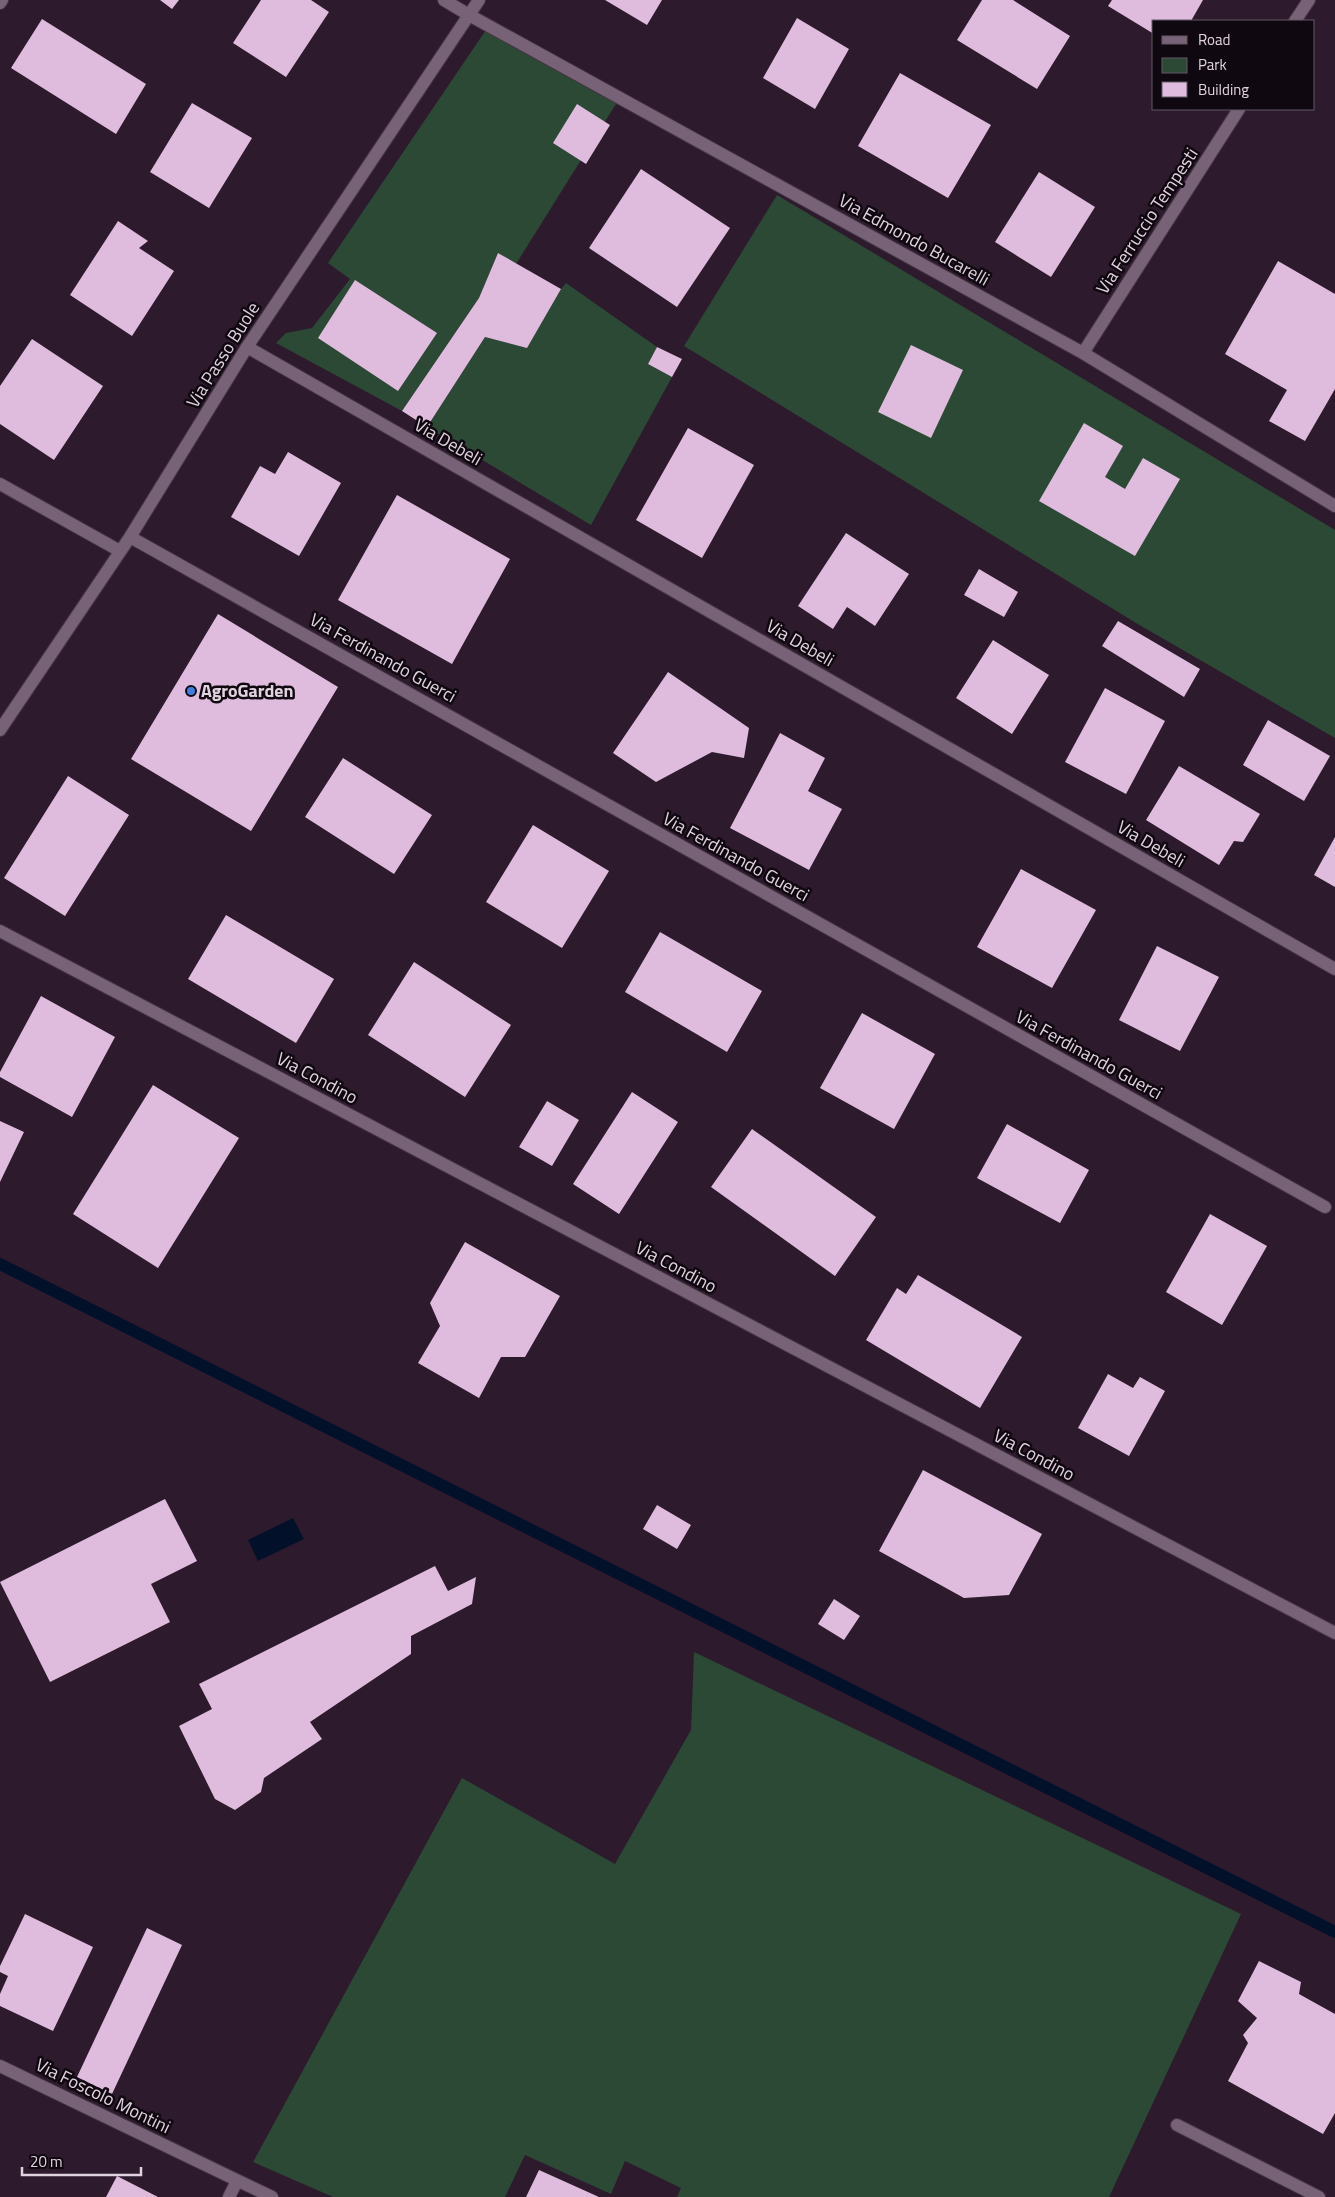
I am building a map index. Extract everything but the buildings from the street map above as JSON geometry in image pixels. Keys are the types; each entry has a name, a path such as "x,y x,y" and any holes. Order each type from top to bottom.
{"street":[{"name":"Via Edmondo Bucarelli","path":"444,0 469,16 1084,353 1335,506"},
{"name":"Via Passo Buole","path":"0,730 130,536 247,347 479,0"},
{"path":"1296,20 1309,0"},
{"name":"Via Ferruccio Tempesti","path":"1084,353 1238,110"},
{"name":"Via Debeli","path":"247,347 1335,969"},
{"path":"0,484 120,551"},
{"name":"Via Ferdinando Guerci","path":"130,536 1325,1207"},
{"name":"Via Condino","path":"0,932 1335,1633"},
{"name":"Via Foscolo Montini","path":"0,2066 272,2197"},
{"path":"1177,2125 1319,2197"},
{"path":"230,2197 238,2181"}],"green space":[{"path":"492,21 621,96 516,264 498,253 479,298 402,411 276,343 286,333 312,328 350,279 328,263"},
{"path":"777,195 1335,530 1335,738 1136,623 684,346"},
{"path":"566,283 657,347 648,364 672,377 591,525 427,427 485,337 527,347"},
{"path":"694,1652 1241,1914 1109,2197 677,2197 681,2188 625,2161 611,2194 525,2155 505,2197 333,2197 253,2162 462,1778 615,1864 691,1730"}],"water":[{"path":"293,1518 304,1539 258,1561 248,1540"}],"waterway":[{"path":"0,1264 1335,1932"}],"place":[{"name":"AgroGarden","path":"191,691"}]}
